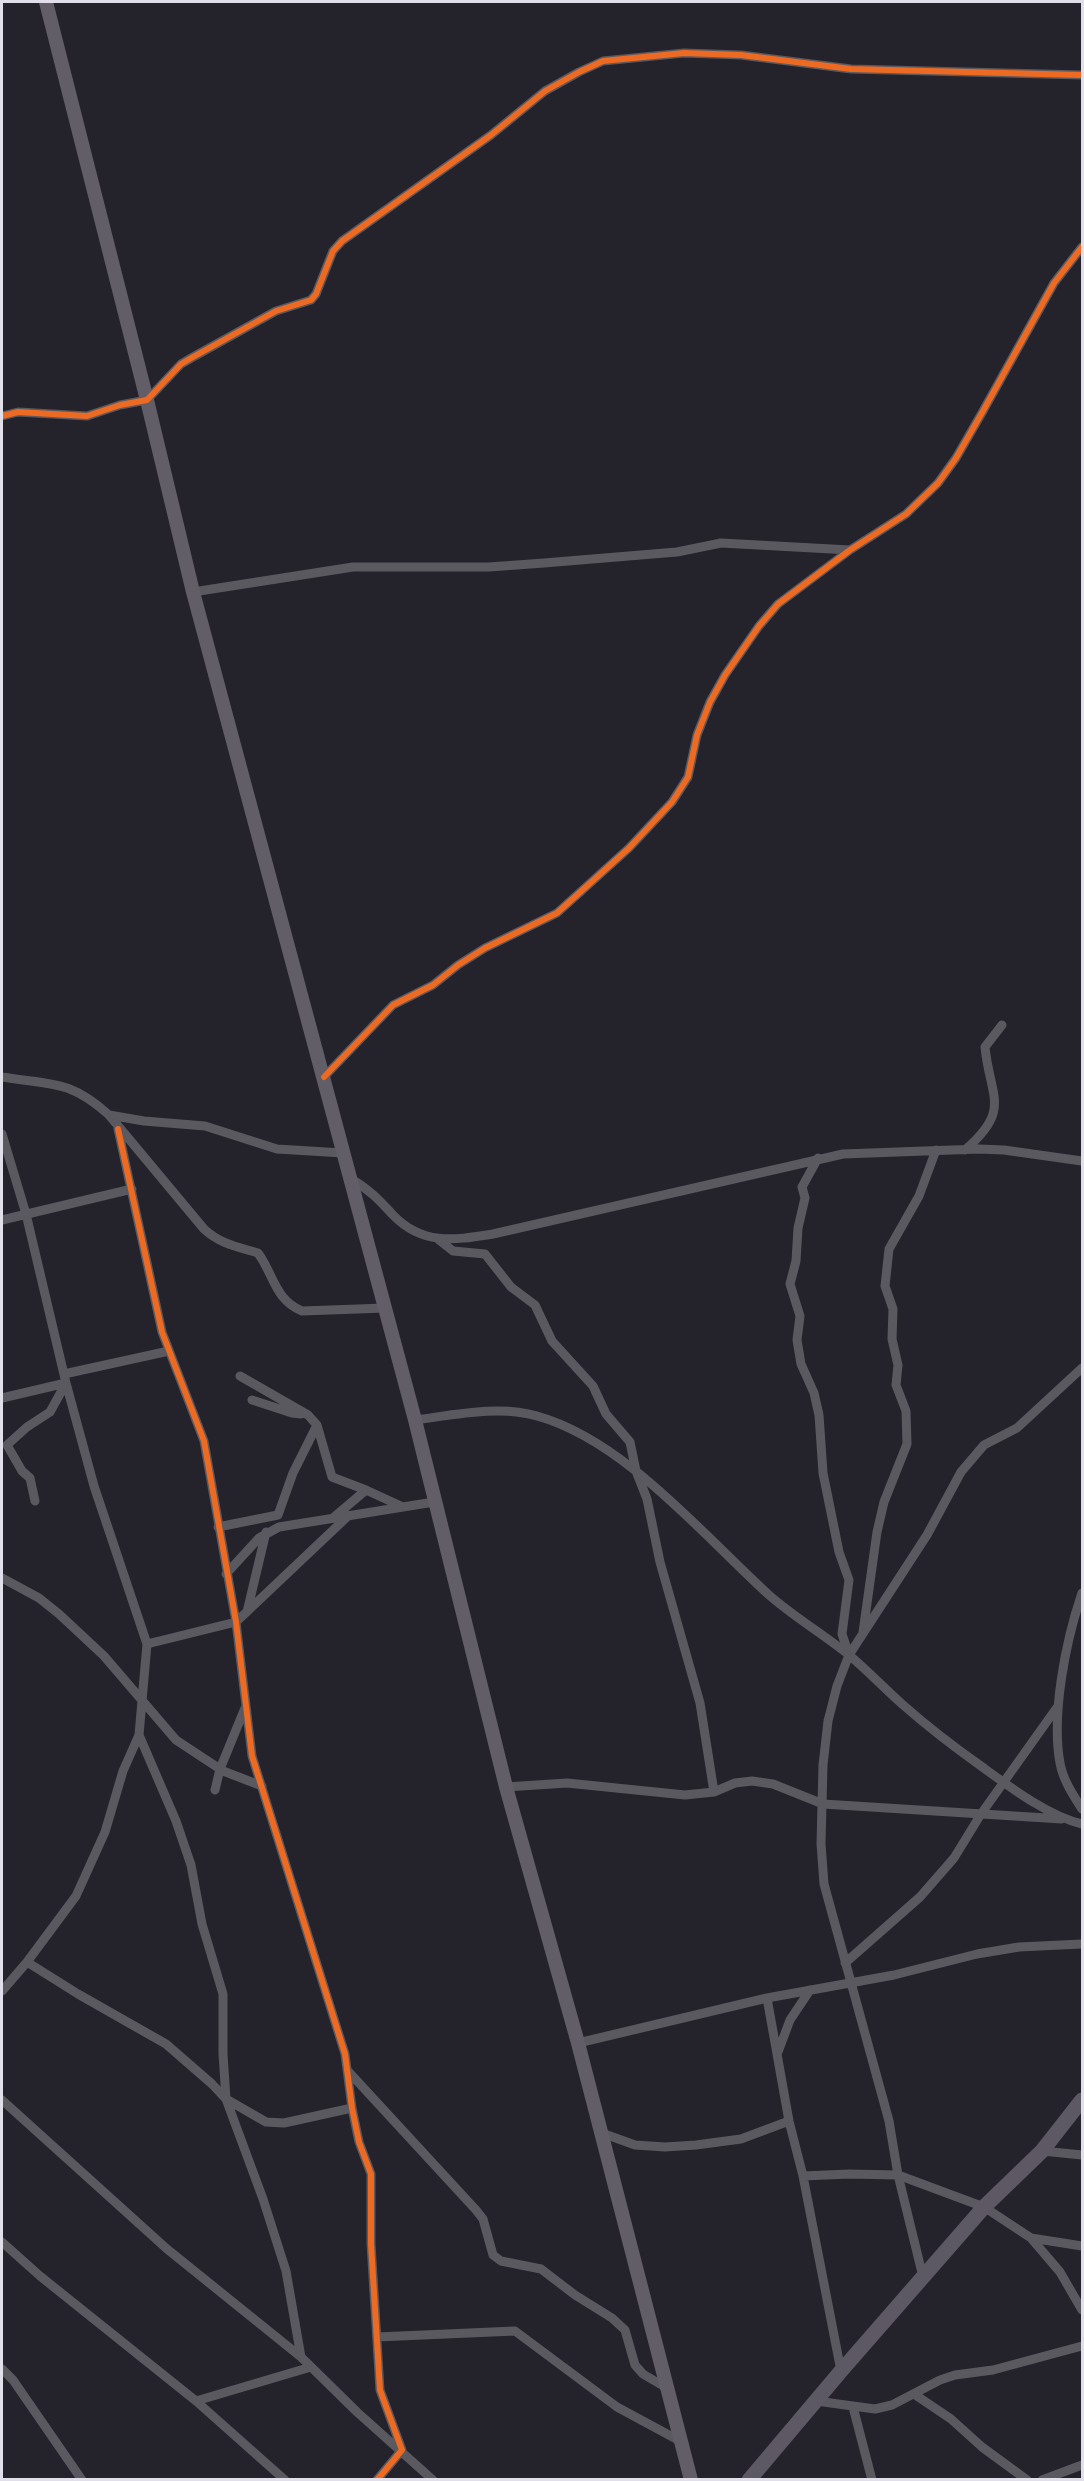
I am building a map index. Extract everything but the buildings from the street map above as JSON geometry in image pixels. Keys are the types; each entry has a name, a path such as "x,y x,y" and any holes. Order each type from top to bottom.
{"highway":[{"path":"749,2480 984,2207 1042,2151 1083,2100"}],"main road":[{"path":"46,2 193,592 415,1420 506,1787 578,2043 599,2132 691,2480"}],"street":[{"path":"2,416 18,412 87,416 120,405 147,400 181,364 276,311 311,300 316,294 326,263 333,250 342,241 490,135 545,91 603,61 651,55 695,53 741,55 846,69 1083,75"},
{"path":"324,1077 393,1005 433,985 458,965 485,948 554,915 629,848 684,784 697,735 710,702 725,675 759,626 778,604 850,550 906,514 938,483 984,411 1054,283 1083,247"},
{"path":"193,592 353,567 489,567 677,552 722,543 850,550"},
{"path":"965,1150 982,1134 997,1107 985,1047 1002,1024"},
{"path":"2,1077 54,1083 73,1088 93,1100 109,1115 118,1129 213,1237 229,1246 258,1253 279,1296 291,1306 302,1311 385,1308"},
{"path":"109,1115 144,1121 205,1126 278,1149 343,1153"},
{"path":"118,1129 154,1299 169,1351 201,1430 236,1622 252,1756 345,2054 359,2142 371,2174 371,2244 381,2395 402,2450"},
{"path":"2,1134 26,1214 65,1378 94,1486 147,1644 139,1735 123,1771 105,1832 83,1883 27,1962 2,1991"},
{"path":"863,1635 877,1532 884,1503 907,1444 906,1411 896,1385 898,1365 892,1340 893,1309 885,1286 889,1249 919,1196 936,1150"},
{"path":"351,1179 367,1188 405,1226 439,1239 456,1240 697,1189 818,1158 843,1154 1004,1150 1083,1161"},
{"path":"818,1158 802,1187 805,1198 790,1284 801,1316 797,1340 801,1364 814,1393 819,1415 823,1473 839,1552 849,1580 842,1634 849,1655"},
{"path":"2,1220 132,1189"},
{"path":"439,1239 453,1251 485,1254 511,1287 535,1305 552,1341 593,1386 606,1414 630,1442 636,1471 647,1498 660,1562 700,1703 714,1792"},
{"path":"2,1398 65,1378 169,1351"},
{"path":"923,2277 898,2175 889,2121 824,1884 821,1844 823,1765 828,1721 837,1686 849,1655 927,1535 961,1472 984,1445 1017,1428 1083,1368"},
{"path":"240,1376 305,1414 317,1425 332,1477 403,1507"},
{"path":"35,1501 30,1478 22,1471 7,1445 27,1427 50,1412 65,1378"},
{"path":"252,1400 292,1413 305,1414"},
{"path":"415,1420 482,1412 536,1415 587,1437 636,1471 770,1596 849,1655 945,1740 1004,1782 1064,1819"},
{"path":"218,1527 278,1515 293,1473 317,1425"},
{"path":"333,1518 366,1490"},
{"path":"226,1574 266,1532 279,1527 434,1502"},
{"path":"147,1644 236,1622 348,1516"},
{"path":"247,1612 266,1532"},
{"path":"2,1578 39,1598 59,1614 104,1656 176,1740 220,1769 262,1786"},
{"path":"1083,1593 1069,1644 1058,1706 1060,1763 1066,1781 1083,1809"},
{"path":"215,1790 220,1769 246,1706"},
{"path":"845,1963 920,1897 954,1858 981,1814 1058,1706"},
{"path":"139,1735 176,1821 191,1865 202,1924 223,1994 226,2099 263,2199 286,2271 301,2357"},
{"path":"506,1787 567,1783 685,1795 714,1792 735,1783 752,1782 773,1784 823,1804 1064,1819 1083,1824"},
{"path":"578,2043 767,1998 850,1984 988,1952 1054,1944 1083,1944"},
{"path":"27,1962 166,2044 226,2099 266,2122 284,2123 352,2108"},
{"path":"778,2055 790,2020 810,1990"},
{"path":"767,1998 789,2121 803,2176 841,2371"},
{"path":"347,2070 476,2210 483,2219 493,2255 501,2261 541,2269 575,2295 620,2324 628,2336 636,2365 643,2374 665,2387"},
{"path":"2,2100 167,2249 301,2357 433,2480"},
{"path":"599,2132 635,2145 665,2147 741,2139 789,2121"},
{"path":"1042,2151 1083,2155"},
{"path":"803,2176 898,2175 984,2207 1031,2238 1060,2272 1083,2310"},
{"path":"1031,2238 1083,2246"},
{"path":"2,2242 40,2276 196,2401 285,2480"},
{"path":"377,2337 515,2331 618,2407 680,2441"},
{"path":"816,2401 875,2409 892,2405 955,2375 993,2370 1083,2346"},
{"path":"196,2401 311,2367"},
{"path":"2,2369 13,2380 82,2480"},
{"path":"914,2394 951,2419 982,2447 1027,2480"},
{"path":"853,2407 872,2480"},
{"path":"377,2480 402,2450"},
{"path":"1042,2480 1083,2465"}],"cycle path":[{"path":"2,416 18,412 87,416 120,405 147,400 181,364 276,311 311,300 316,294 333,251 342,241 491,135 545,91 603,61 684,53 741,55 851,69 1082,75"},
{"path":"324,1077 393,1005 433,985 458,965 485,948 557,913 629,848 672,802 688,777 697,735 710,702 725,675 759,626 778,604 850,550 906,514 938,483 956,458 1054,283 1082,247"},
{"path":"118,1129 162,1332 204,1441 236,1622 252,1756 345,2054 359,2142 371,2174 371,2244 380,2390 402,2450 377,2480"}]}
